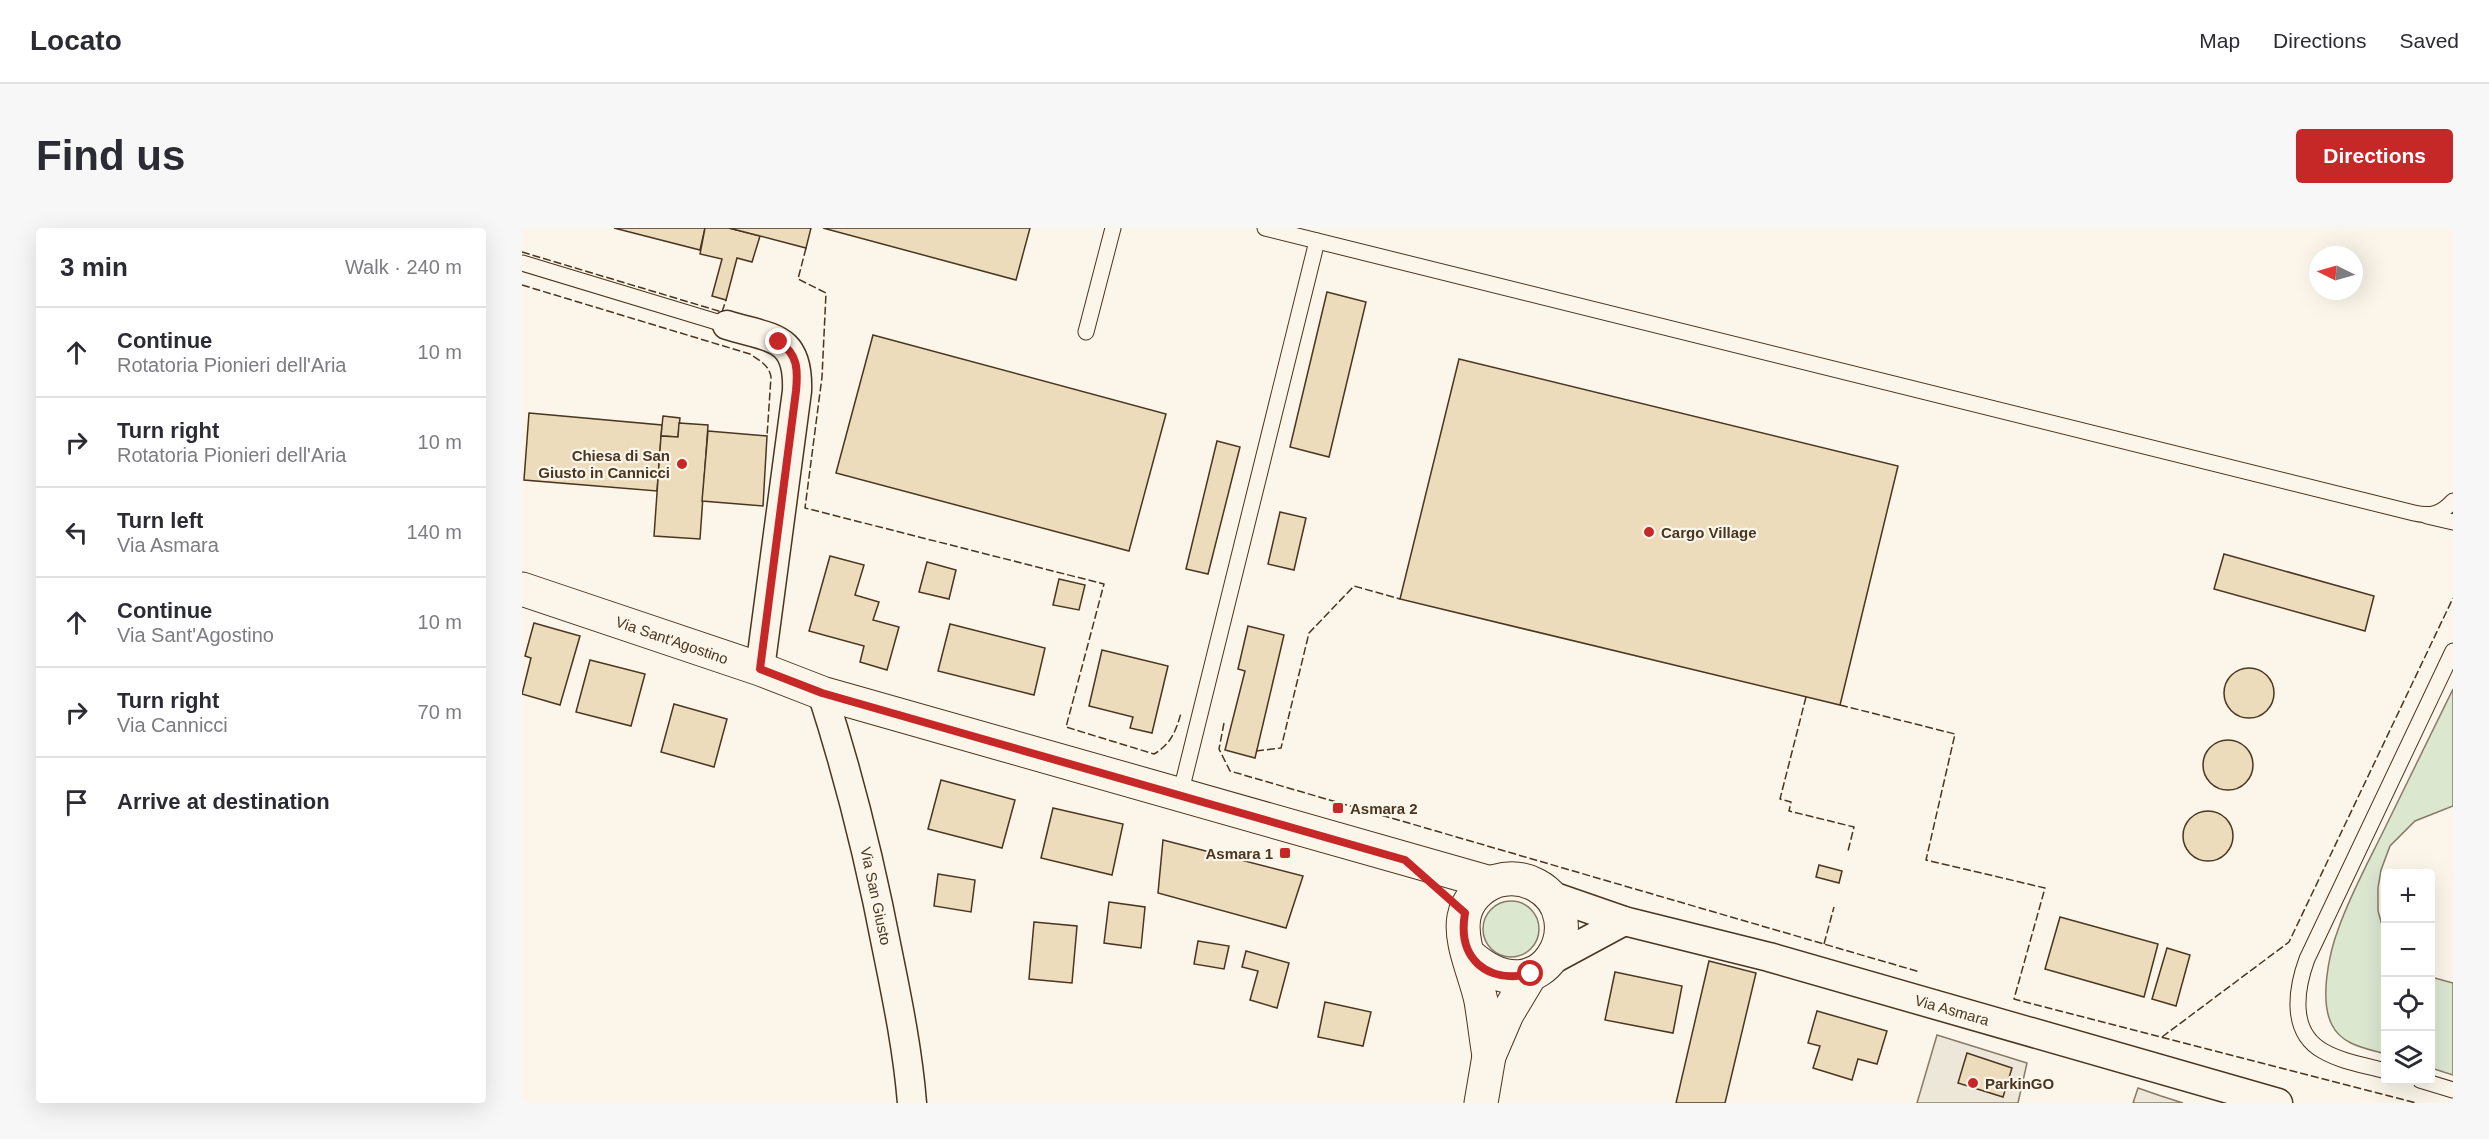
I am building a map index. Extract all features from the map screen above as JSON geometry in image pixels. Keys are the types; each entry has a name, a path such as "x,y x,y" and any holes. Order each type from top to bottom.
{"street":[{"path":"727,325 779,342 793,354 796,364 796,391 760,669"},
{"name":"Via Sant'Agostino","path":"522,589 760,669 822,693"},
{"path":"822,693 1491,883 1516,879 1528,881 1549,895 1557,908 1561,921 1561,936 1556,950 1507,1014 1489,1056 1481,1103"},
{"name":"Via San Giusto","path":"822,693 848,775 876,893 895,989 912,1103"},
{"path":"1405,860 1465,913"},
{"path":"1489,1056 1481,1002 1470,956 1463,938 1465,913 1479,891 1491,883"},
{"name":"Via Asmara","path":"1549,895 1623,921 1769,957 2278,1103"},
{"path":"1470,956 1485,970 1499,976 1514,978 1540,968 1623,921"}],"lane":[{"path":"1086,332 1113,228"},
{"path":"1265,228 2453,522"},
{"path":"1180,795 1317,241"},
{"path":"522,263 727,325"},
{"path":"2427,516 2437,514 2453,501"},
{"path":"2381,1070 2322,1051 2311,1041 2302,1026 2297,1010 2298,992 2307,959 2453,651"},
{"path":"2435,1085 2453,1090"}],"green space":[{"path":"2453,689 2453,806 2415,821 2390,846 2381,869 2378,911 2381,922 2381,1053 2342,1037 2336,1032 2328,1015 2326,990 2329,963 2335,938 2353,892"},
{"path":"1506,901 1516,901 1531,909 1537,918 1539,929 1537,940 1531,949 1516,957 1506,957 1495,952 1488,945 1483,934 1483,924 1488,913 1495,906"},
{"path":"2435,978 2453,983 2453,1075 2435,1069"}],"shaded area":[{"name":"ParkinGO","path":"1937,1035 2027,1063 2018,1103 1917,1103"},
{"path":"2138,1088 2161,1096 2183,1103 2133,1103"}],"building":[{"path":"614,228 705,228 700,250"},
{"path":"705,228 729,228 760,236 752,262 737,258 726,300 712,296 722,259 700,254"},
{"path":"729,228 811,228 806,248"},
{"path":"823,228 1030,228 1016,280"},
{"path":"1327,292 1366,302 1329,457 1290,447"},
{"path":"873,335 1166,414 1129,551 836,473"},
{"name":"Cargo Village","path":"1459,359 1898,466 1840,705 1400,599"},
{"path":"529,413 662,425 657,491 524,480"},
{"path":"663,416 680,418 678,437 661,436"},
{"name":"Chiesa di San Giusto in Cannicci","path":"679,423 708,425 700,539 654,536 661,436 678,437"},
{"path":"708,431 767,436 763,506 702,501"},
{"path":"1217,441 1240,447 1208,574 1186,569"},
{"path":"1280,512 1306,518 1294,570 1268,564"},
{"path":"2224,554 2374,596 2365,631 2214,589"},
{"path":"830,556 864,565 855,595 879,602 873,620 899,627 887,670 860,662 864,646 809,631"},
{"path":"927,562 956,570 949,599 919,592"},
{"path":"1059,579 1085,585 1079,610 1053,605"},
{"path":"534,623 580,636 560,705 522,694 531,658 525,656"},
{"path":"950,624 1045,648 1034,695 938,671"},
{"path":"1248,626 1284,635 1255,758 1225,750 1245,671 1238,669"},
{"path":"1102,650 1168,666 1152,733 1130,728 1133,717 1089,706"},
{"path":"590,660 645,674 631,726 576,712"},
{"path":"2254,668 2267,675 2273,683 2273,703 2267,711 2259,717 2244,718 2231,711 2225,703 2224,688 2231,675 2239,669"},
{"path":"674,704 727,719 714,767 661,752"},
{"path":"2233,740 2246,747 2252,755 2252,775 2246,783 2238,789 2223,790 2210,783 2204,775 2203,760 2210,747 2218,741"},
{"path":"941,780 1015,800 1002,848 928,829"},
{"path":"1053,808 1123,824 1112,875 1041,858"},
{"path":"2213,811 2226,818 2232,826 2232,846 2226,854 2218,860 2203,861 2190,854 2184,846 2183,831 2190,818 2198,812"},
{"path":"1163,840 1303,876 1286,928 1158,893"},
{"path":"1819,865 1842,871 1839,883 1816,877"},
{"path":"938,874 975,880 971,912 934,906"},
{"path":"1109,902 1145,907 1141,948 1104,943"},
{"path":"2060,917 2158,944 2144,997 2045,969"},
{"path":"1034,922 1077,926 1072,983 1029,979"},
{"path":"1198,941 1229,946 1224,969 1194,964"},
{"path":"2167,948 2190,955 2176,1006 2152,999"},
{"path":"1246,951 1289,963 1277,1008 1250,1000 1258,971 1242,967"},
{"path":"1709,961 1756,973 1725,1103 1676,1103"},
{"path":"1615,972 1682,986 1673,1033 1605,1020"},
{"path":"1325,1002 1371,1012 1363,1046 1318,1037"},
{"path":"1817,1011 1887,1031 1877,1064 1858,1059 1852,1080 1813,1068 1820,1046 1808,1043"},
{"path":"1967,1053 2012,1068 2003,1097 1958,1083"}],"fence":[{"path":"806,248 798,279 826,293 822,377 805,508 1104,584 1066,727 1154,754 1172,737 1181,713"},
{"path":"522,252 722,312 726,300"},
{"path":"522,285 750,354 766,366 771,377 767,436"},
{"path":"1256,751 1281,748 1309,633 1354,586 1400,599"},
{"path":"2162,1037 2289,942 2453,598"},
{"path":"1806,697 1780,799 1791,802 1789,811 1854,827 1848,851"},
{"path":"1840,705 1955,734 1926,860 2045,888 2014,999 2416,1103"},
{"path":"1224,723 1219,749 1230,771 1920,972"},
{"path":"1824,944 1834,907"}],"place":[{"name":"Chiesa di San Giusto in Cannicci","path":"682,464"},
{"name":"Cargo Village","path":"1649,532"},
{"name":"Asmara 2","path":"1338,808"},
{"name":"Asmara 1","path":"1285,853"},
{"name":"ParkinGO","path":"1973,1083"}],"route":[{"path":"779,342 793,354 797,377 760,669 822,693 1405,860 1465,913 1463,938 1470,956 1485,970 1499,976 1514,978 1531,974"}]}
